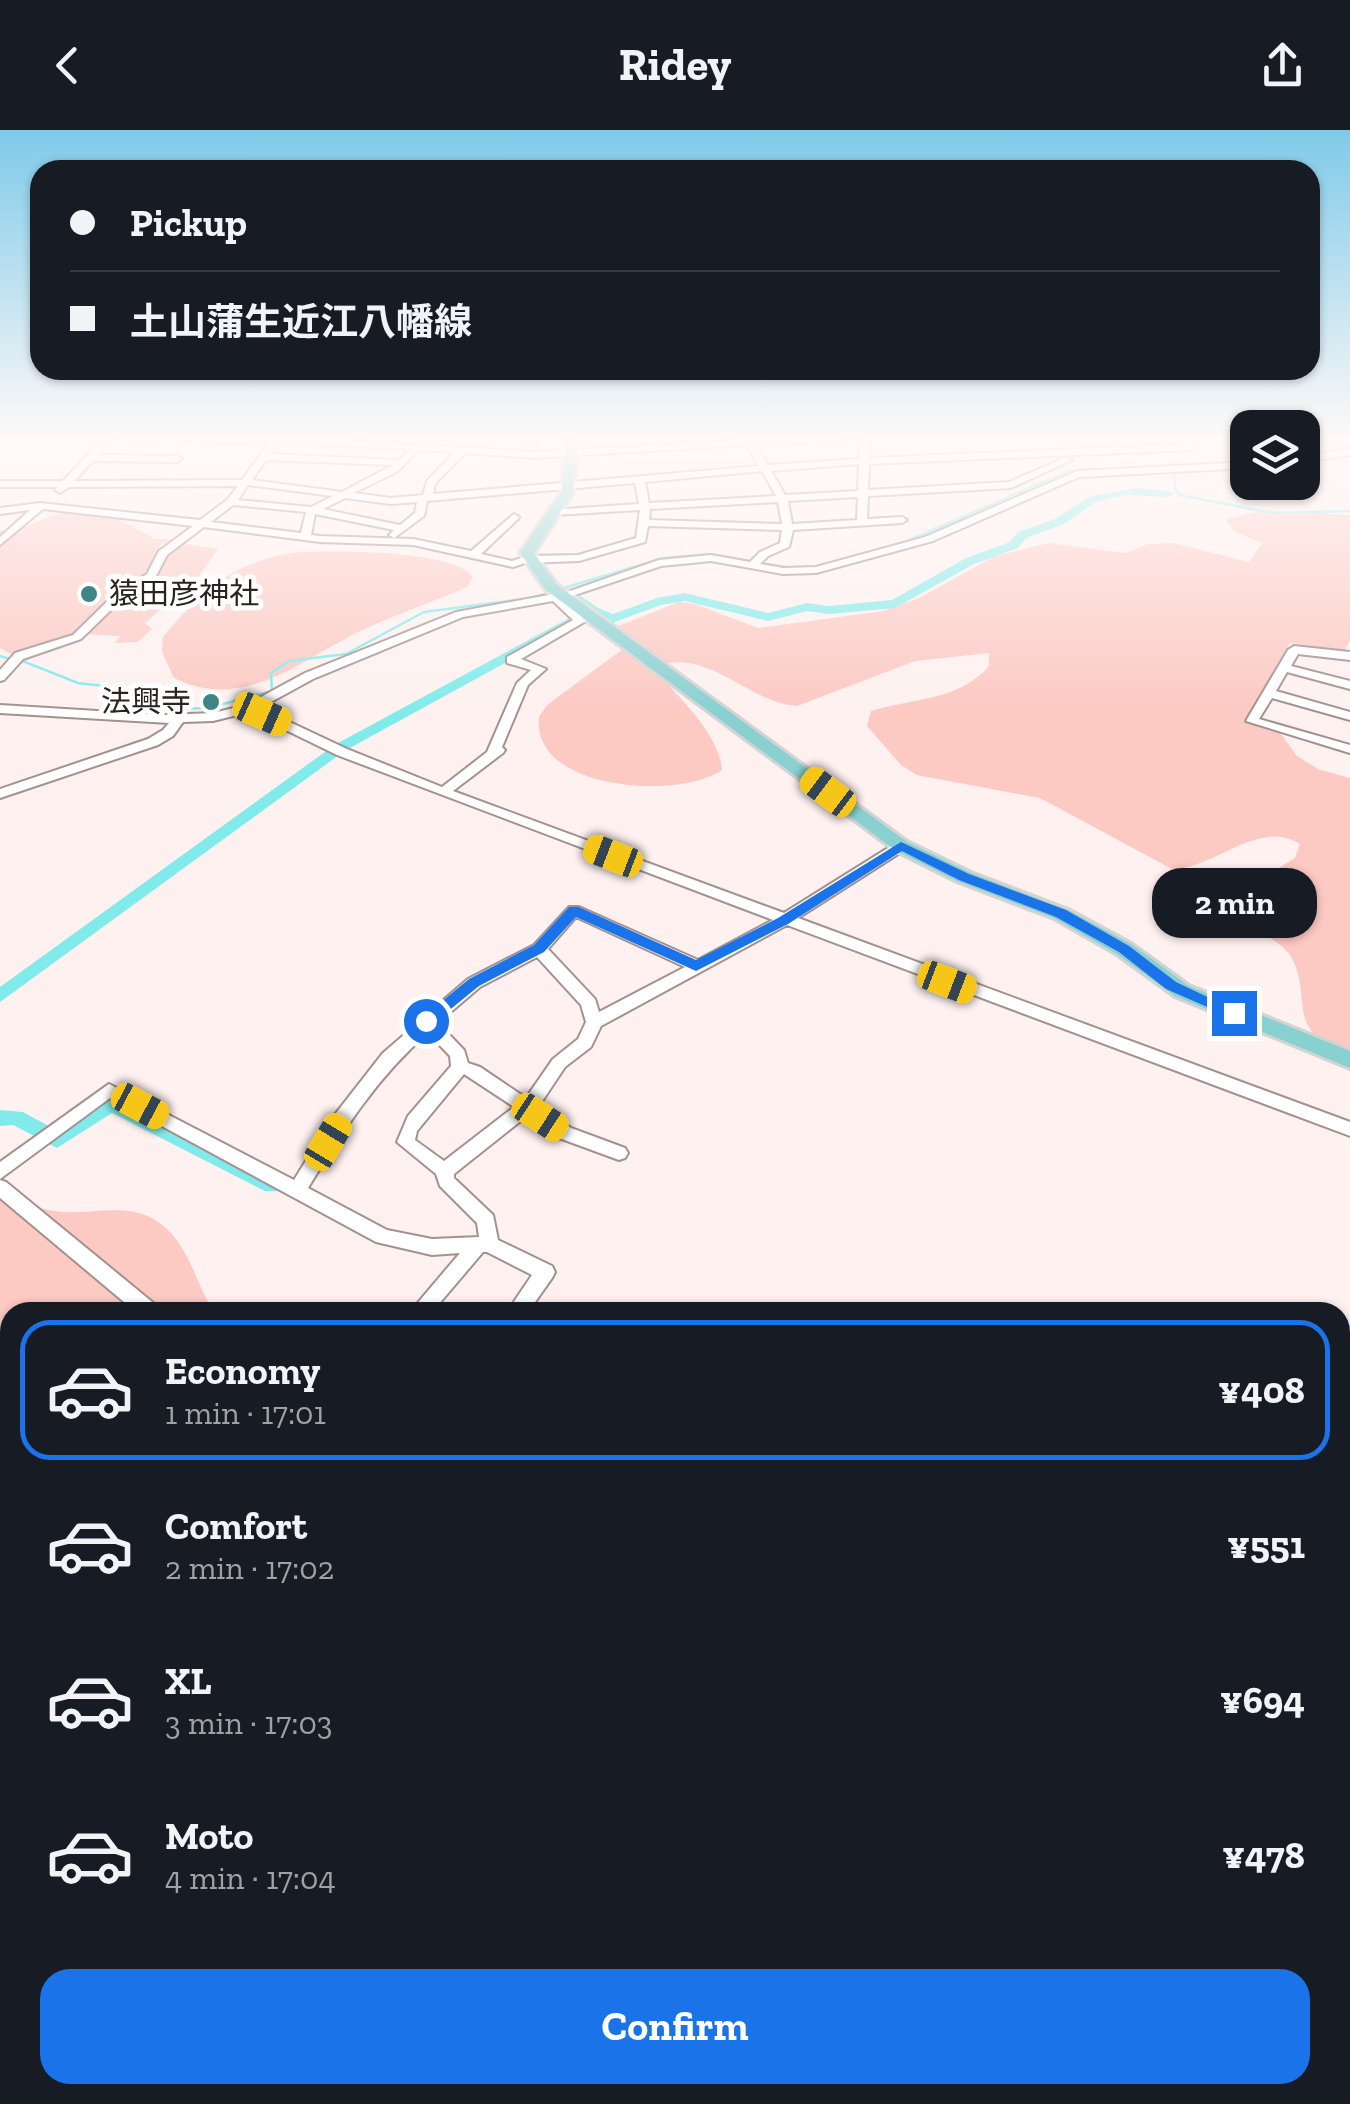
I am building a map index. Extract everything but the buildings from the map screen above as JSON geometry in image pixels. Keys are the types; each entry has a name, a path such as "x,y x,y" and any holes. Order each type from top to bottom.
{"main road":[{"path":"543,528 529,548 528,560 557,593 901,846 964,877 1074,920 1182,991 1350,1060"}],"street":[{"path":"0,677 11,661 77,637 115,599 151,576 163,552 196,528"},
{"path":"246,528 306,537 390,541 513,564 579,558 641,540 642,528"},
{"path":"306,537 308,528"},
{"path":"390,541 399,528"},
{"path":"474,555 502,528"},
{"path":"756,562 785,545 788,528"},
{"path":"0,709 179,718 250,708 309,676 460,614 557,593 676,560 721,558 756,562 782,571 816,570 902,548 950,528"},
{"path":"444,792 495,751 523,683 540,669 510,660 580,621 557,593"},
{"path":"1350,656 1294,650 1252,721 1350,749"},
{"path":"1284,668 1350,685"},
{"path":"1270,693 1350,716"},
{"path":"250,708 342,752 444,792 1350,1129"},
{"path":"0,794 153,742 168,733 179,718"},
{"path":"444,1171 528,1106 559,1063 585,1043 594,1022 783,921 901,846"},
{"path":"298,1189 376,1071 426,1021 474,983 539,949 574,910 696,966"},
{"path":"539,949 588,1003 594,1022"},
{"path":"426,1021 458,1054 460,1066"},
{"path":"460,1066 576,1139 619,1153"},
{"path":"429,1302 482,1246 486,1220 446,1182 444,1171 406,1142 414,1119 460,1066"},
{"path":"0,1172 109,1090 383,1237 420,1246 482,1246 545,1272 523,1302"},
{"path":"0,1187 138,1302"}],"shaded area":[{"path":"135,528 155,539 173,539 159,546 162,552 151,569 97,619 53,644 11,654 0,648 0,531"},
{"path":"1232,528 1350,528 1350,641 1344,651 1290,643 1245,722 1280,733 1297,756 1318,769 1350,778 1350,1051 1315,1035 1307,1024 1297,970 1290,955 1240,918 1226,900 1295,858 1300,844 1284,838 1252,840 1188,867 1172,869 1040,798 917,775 901,765 867,726 871,711 964,686 989,666 989,653 915,661 797,706 779,703 698,665 663,664 659,674 707,731 722,770 675,785 644,786 582,774 558,761 543,742 539,717 547,705 635,640 618,626 679,602 695,604 758,628 883,611 919,598 995,556 1049,543 1125,553 1148,544 1174,543 1249,562 1262,543"},
{"path":"178,543 218,549 198,577 145,623 152,629 138,642 115,643 120,636 85,634 122,599 153,594 137,591"},
{"path":"299,552 418,557 442,561 473,577 467,587 366,628 267,680 222,689 199,687 174,678 162,652 163,637 192,605 239,570"},
{"path":"0,1183 48,1210 125,1211 154,1219 183,1249 208,1302 0,1302"}],"waterway":[{"path":"903,543 937,528"},
{"path":"662,601 685,597 768,617 807,607 829,610 895,604 970,561 1014,545 1022,535 1040,528"},
{"path":"20,660 78,683 120,688 137,705 155,710 208,708 272,691 271,673 289,661 346,654 424,612 531,598 663,558 709,554 792,568"},
{"path":"580,597 600,611"},
{"path":"598,612 612,619 656,603"},
{"path":"343,746 571,621"},
{"path":"0,656 10,659"},
{"path":"0,996 334,752"},
{"path":"57,1140 111,1104 272,1185"},
{"path":"0,1118 16,1117 49,1136"}],"place":[{"name":"猿田彦神社","path":"89,594"},
{"name":"法興寺","path":"211,702"}],"route":[{"path":"426,1021 474,983 539,949 574,910 696,966 783,921 901,846 964,877 1046,906 1124,949 1171,985 1234,1013"}]}
